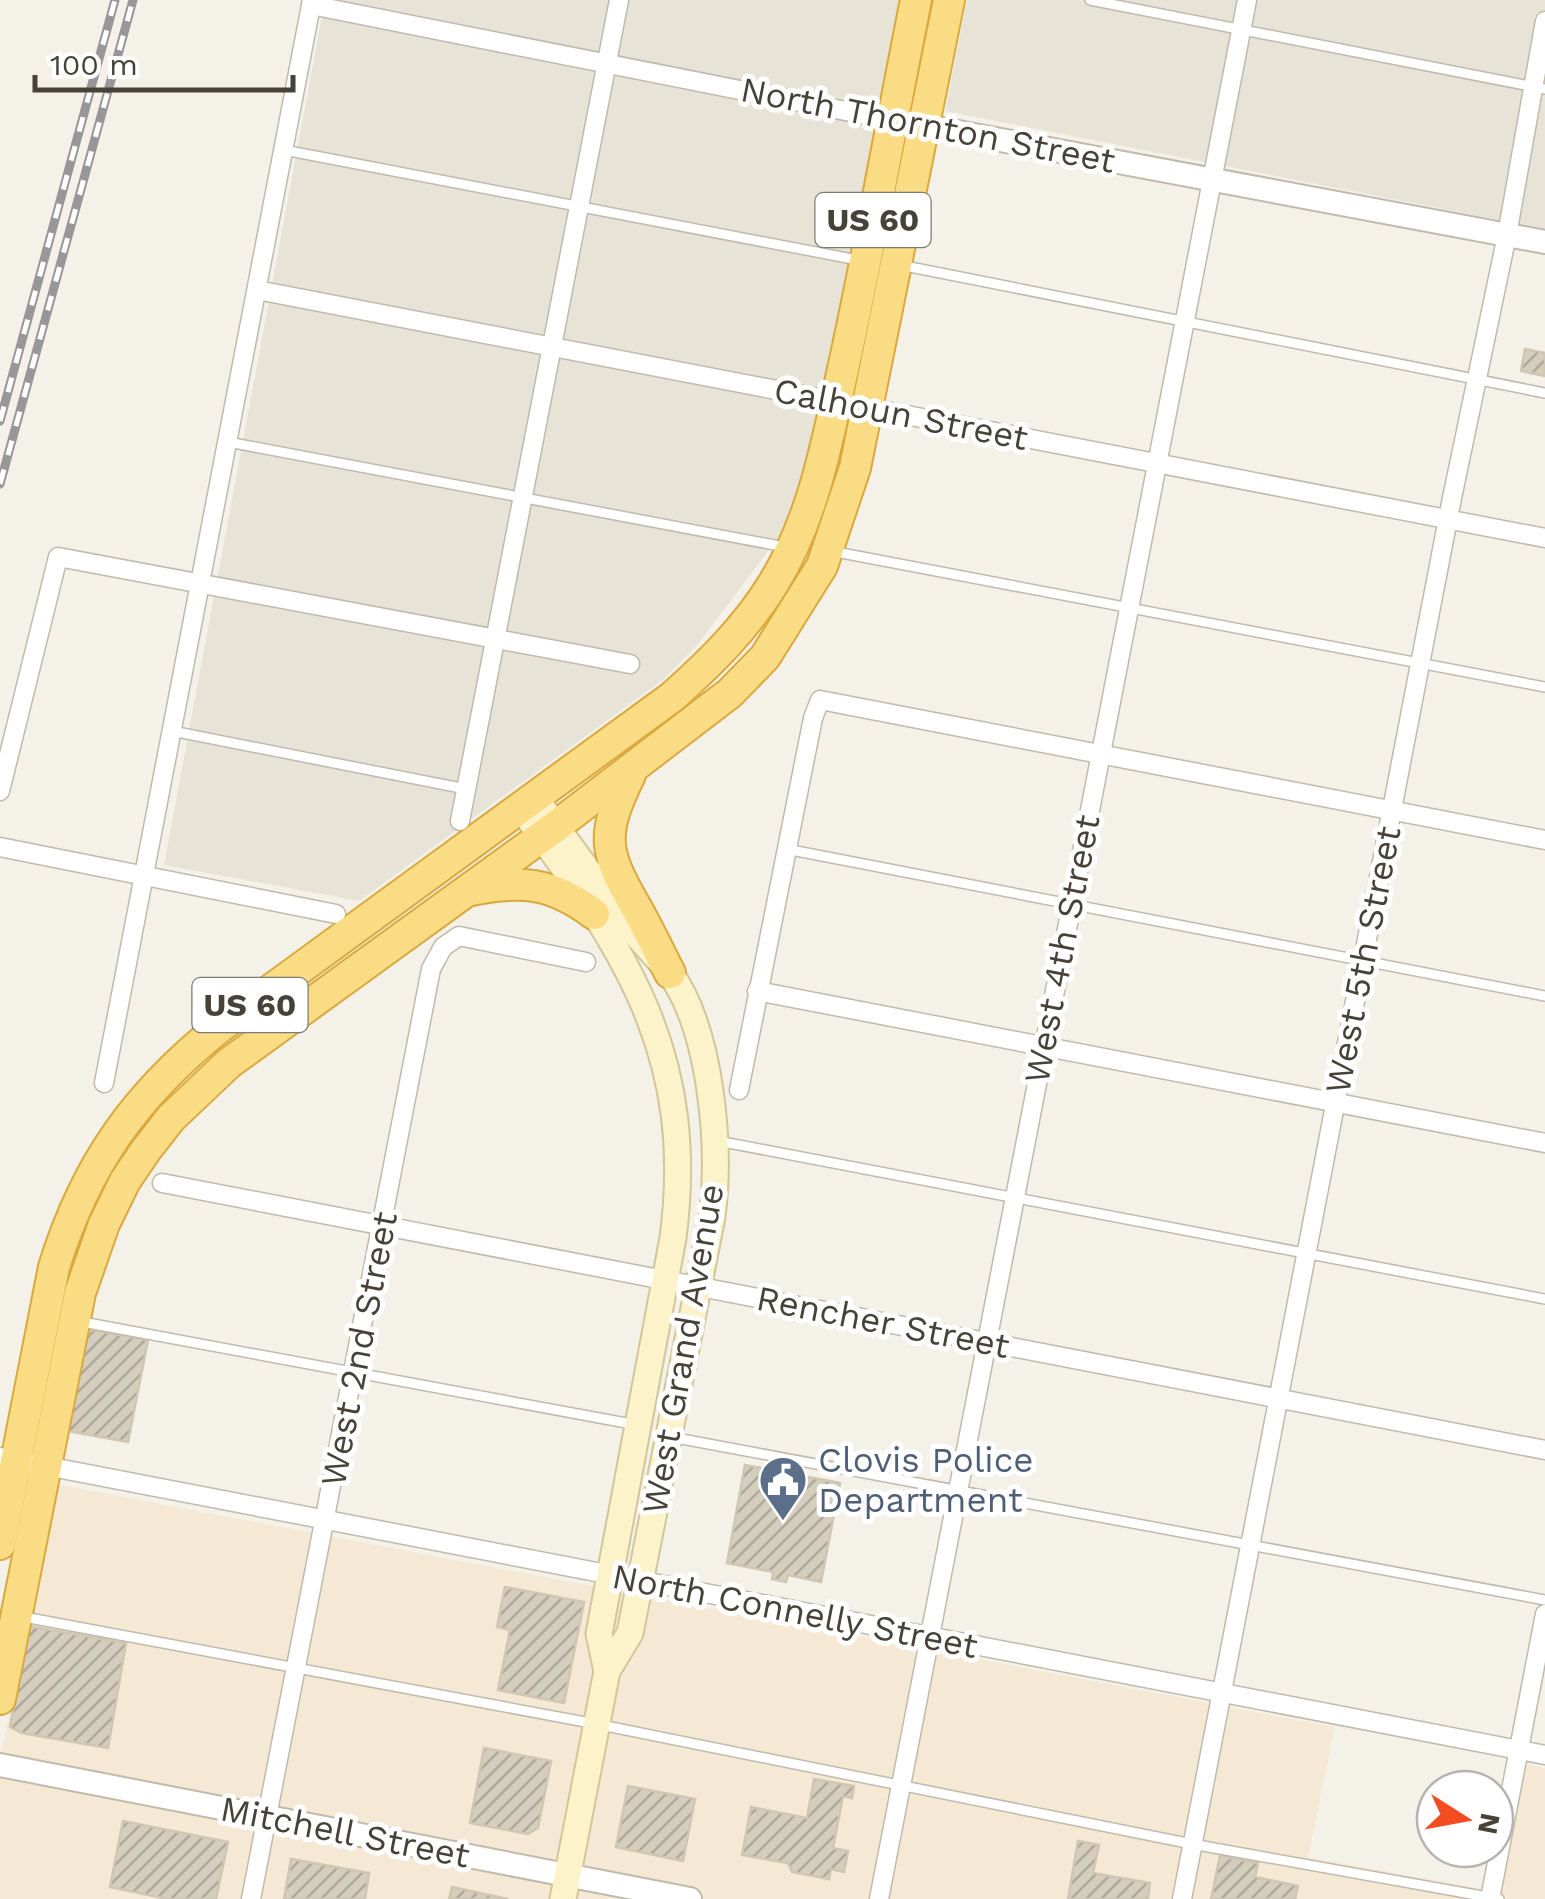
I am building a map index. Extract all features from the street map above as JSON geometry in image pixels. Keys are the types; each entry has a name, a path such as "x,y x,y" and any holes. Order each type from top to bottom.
{"highway":[{"name":"US 60","path":"0,1544 20,1461 54,1267 75,1206 98,1160 128,1116 170,1069 220,1027 658,707 712,662 756,608 792,548 811,503 836,402 916,0"},
{"name":"US 60","path":"0,1698 16,1616 20,1461 104,1224 124,1181 171,1118 229,1063 634,769 730,693 765,657 796,611 828,551 855,468 949,0"},
{"path":"634,769 611,820 610,852 618,878 670,973"},
{"path":"463,892 508,883 527,884 566,894 594,914"}],"main road":[{"name":"West Grand Avenue","path":"528,803 618,950 646,1004 667,1068 680,1177 599,1634 606,1671 565,1887"},
{"name":"West Grand Avenue","path":"548,832 670,973 694,1026 710,1092 716,1141 716,1185 630,1633 606,1671"}],"street":[{"path":"460,821 619,0"},
{"name":"West 4th Street","path":"880,1899 1247,0"},
{"path":"104,1084 312,2"},
{"name":"North Thornton Street","path":"312,2 892,120 1545,242"},
{"name":"West 5th Street","path":"1182,1899 1448,520 1539,88 1545,21"},
{"name":"Calhoun Street","path":"257,290 1545,538"},
{"path":"0,791 58,557 630,664"},
{"path":"739,1090 813,718 820,700 1545,840"},
{"path":"0,848 336,914"},
{"name":"West 2nd Street","path":"251,1899 431,969 442,948 459,936 586,962"},
{"path":"757,991 1545,1143"},
{"name":"Rencher Street","path":"162,1183 1545,1450"},
{"name":"North Connelly Street","path":"20,1461 1545,1756"},
{"path":"1493,1898 1545,1614"},
{"name":"Mitchell Street","path":"0,1765 266,1816 565,1887 690,1899"}],"lane":[{"path":"1090,0 1539,88"},
{"path":"284,150 865,261"},
{"path":"898,264 1545,393"},
{"path":"228,442 792,548"},
{"path":"828,551 1545,687"},
{"path":"172,731 466,789"},
{"path":"786,850 1545,996"},
{"path":"716,1141 1545,1299"},
{"path":"78,1306 355,1371 638,1426"},
{"path":"668,1436 1545,1600"},
{"path":"16,1616 596,1724 1192,1844 1493,1898"}],"shaded area":[{"path":"325,0 905,0 835,370 791,521 698,644 664,679 359,901 164,865"},
{"path":"967,0 1545,0 1545,229 945,111"},
{"path":"55,1484 1335,1727 1308,1857 1481,1889 1485,1869 1515,1869 1515,1769 1505,1769 1507,1761 1545,1768 1545,1899 0,1899 0,1759"}],"building":[{"path":"1525,349 1545,353 1545,376 1521,371"},
{"path":"88,1329 148,1340 128,1442 68,1431"},
{"name":"Clovis Police Department","path":"745,1465 840,1483 821,1582 788,1575 786,1582 772,1579 773,1572 727,1563"},
{"path":"505,1587 584,1602 564,1703 498,1690 510,1630 497,1627"},
{"path":"28,1626 126,1643 108,1748 22,1733 10,1727"},
{"path":"484,1748 551,1761 538,1828 528,1834 470,1823"},
{"path":"814,1779 854,1786 852,1798 843,1796 833,1848 848,1851 844,1872 831,1869 829,1879 792,1872 788,1863 742,1855 751,1807 807,1818"},
{"path":"628,1786 695,1799 683,1861 616,1847"},
{"path":"123,1821 228,1842 216,1899 168,1899 110,1887"},
{"path":"1078,1841 1099,1845 1093,1873 1150,1883 1148,1899 1068,1899"},
{"path":"1220,1856 1258,1863 1255,1877 1298,1886 1295,1899 1211,1899"},
{"path":"291,1859 369,1873 365,1899 284,1899"},
{"path":"452,1887 508,1899 449,1899"}],"railway":[{"path":"0,421 115,0"},
{"path":"0,484 133,0"}],"place":[{"name":"Clovis Police Department","path":"783,1522"}]}
